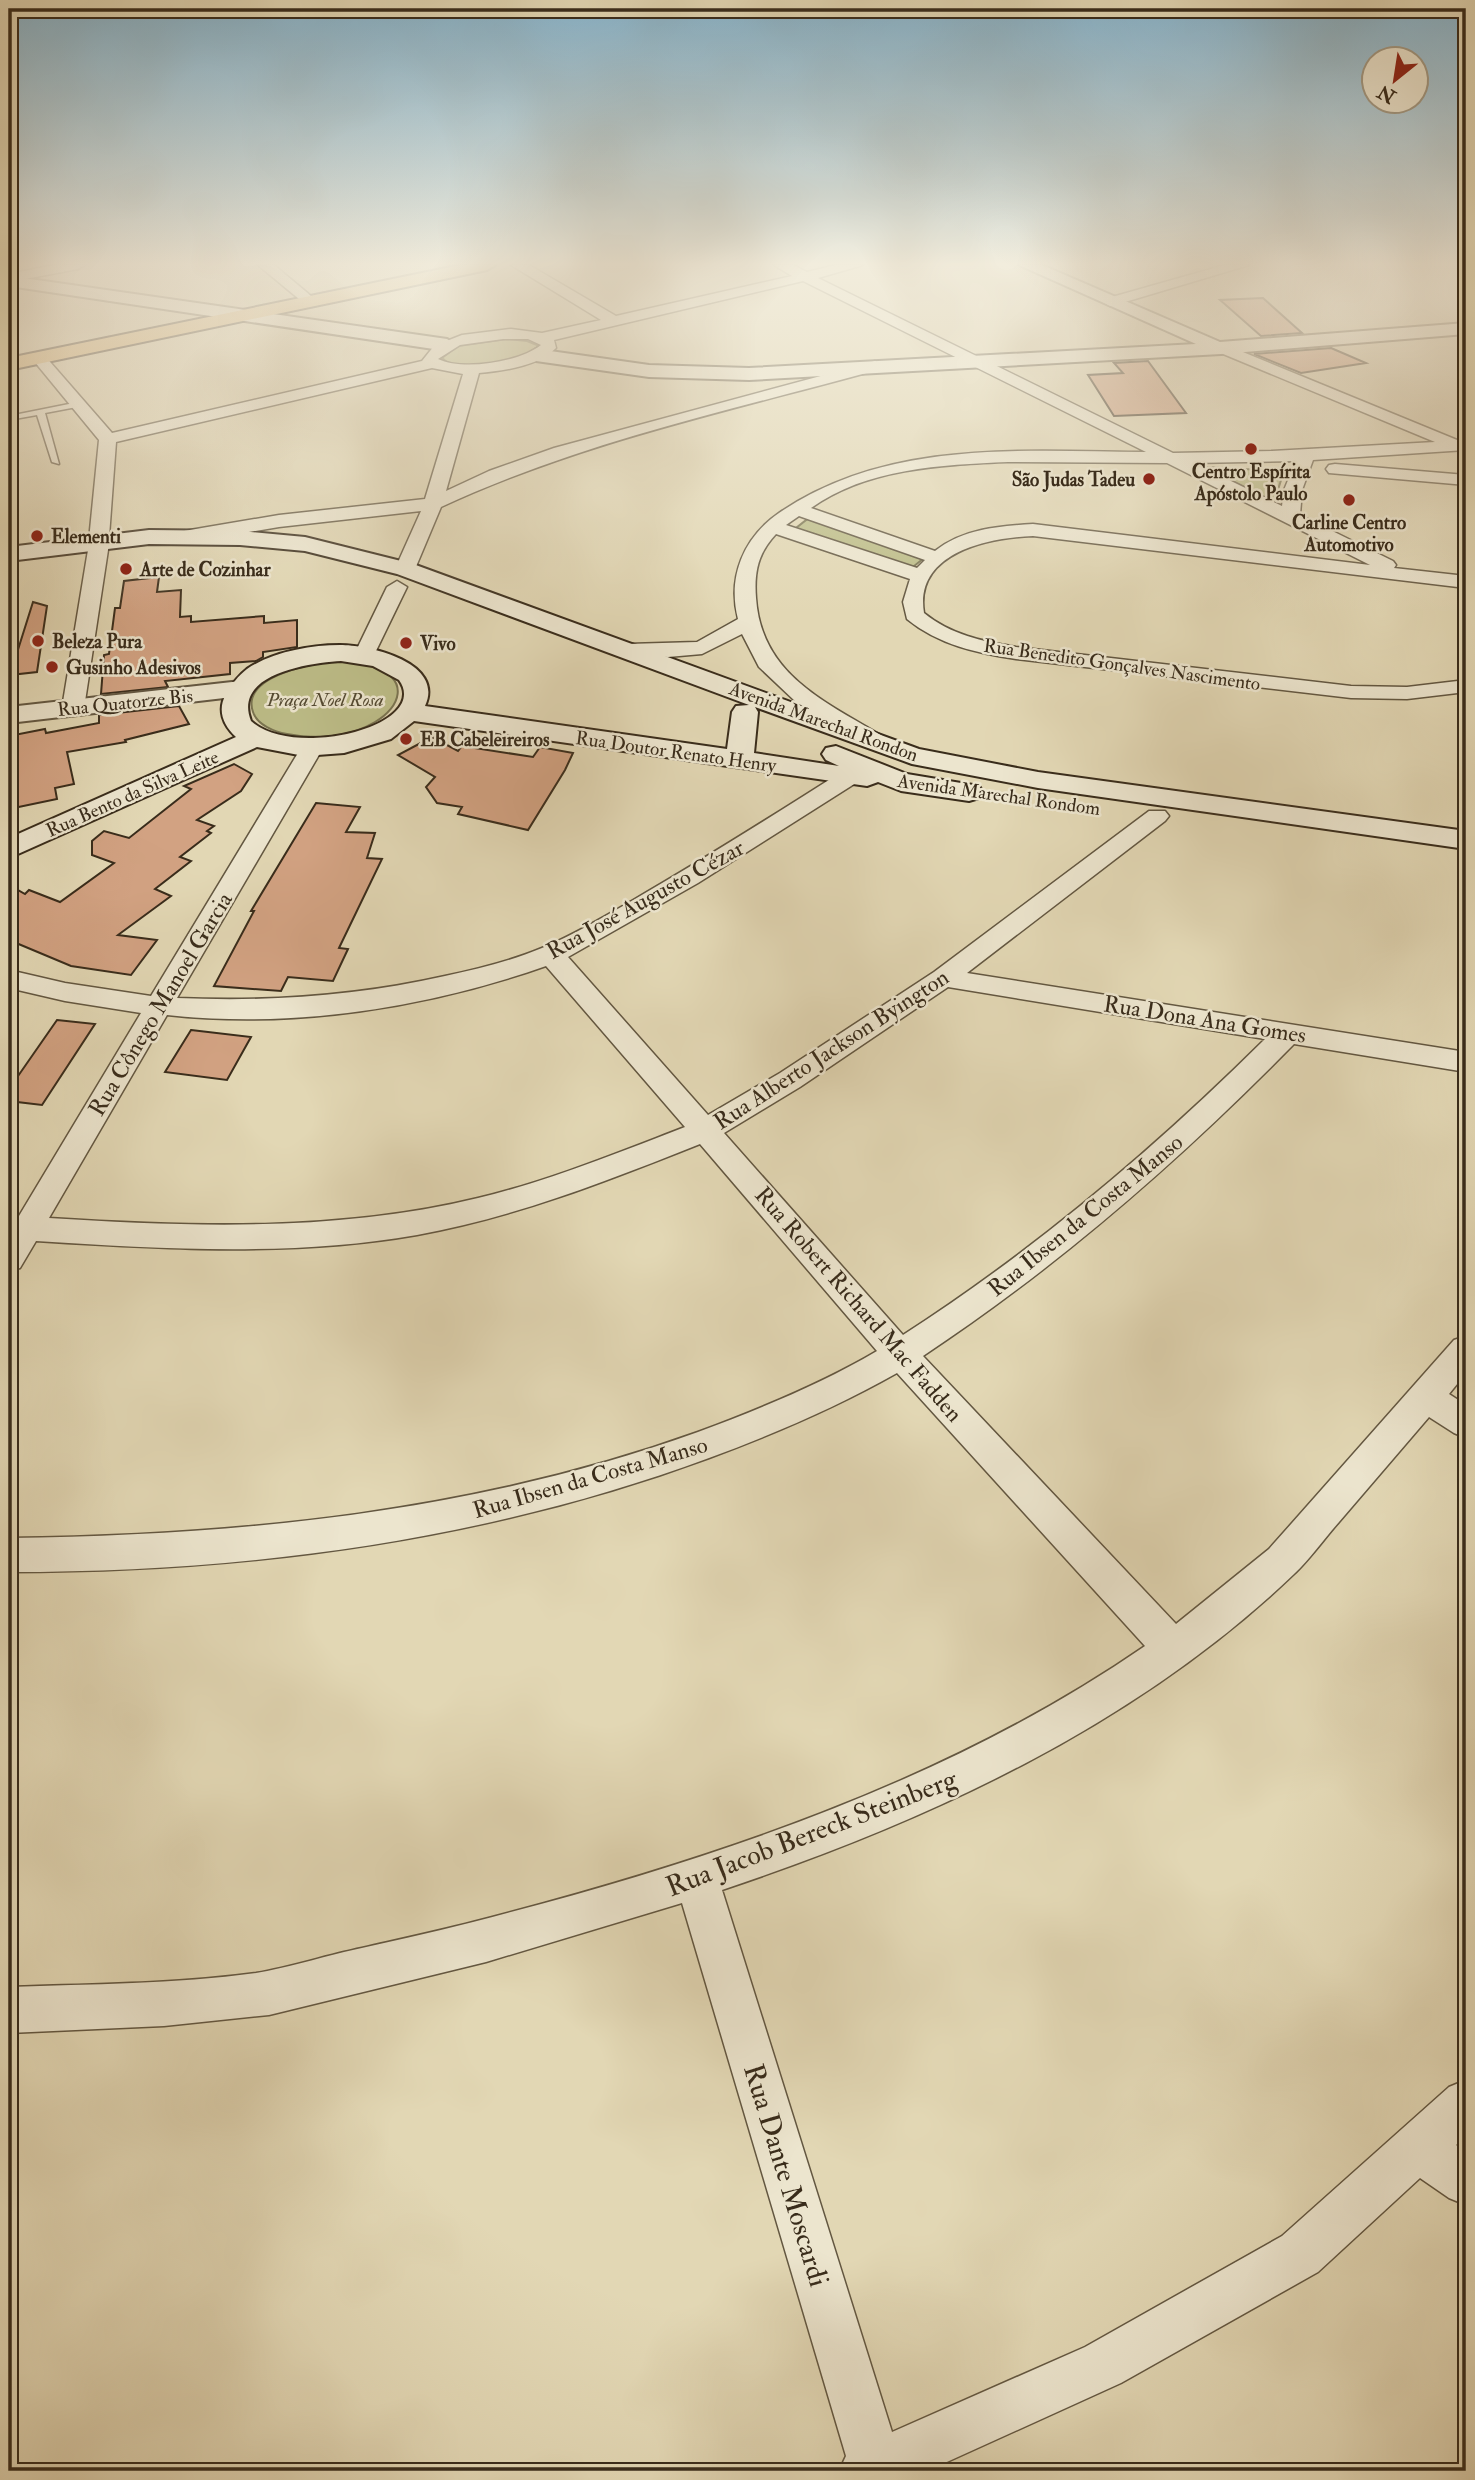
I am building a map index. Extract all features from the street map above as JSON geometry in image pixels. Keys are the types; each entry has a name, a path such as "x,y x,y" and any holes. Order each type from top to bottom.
{"main road":[{"path":"9,554 184,537 240,538 305,544 401,578"},
{"path":"98,545 253,554 330,569 401,578"},
{"name":"Avenida Marechal Rondon","path":"401,578 628,650 882,746 953,765 1038,780 1466,840"},
{"name":"Avenida Marechal Rondom","path":"401,578 745,712 901,782 1466,859"},
{"path":"329,654 364,655 386,661 404,670 414,683 416,697 409,712 393,726 370,737 342,745 312,748 281,746 255,738 238,724 233,707 241,690 254,677 293,660 329,654"},
{"name":"Rua Quatorze Bis","path":"9,715 241,690"},
{"name":"Rua Doutor Renato Henry","path":"409,712 901,782"},
{"path":"739,761 745,712"},
{"name":"Rua Bento da Silva Leite","path":"9,849 255,738"}],"street":[{"path":"59,381 108,439 98,545 73,708"},
{"path":"108,439 356,381"},
{"path":"364,655 433,504 470,381"},
{"path":"184,537 279,521 433,504 495,475 560,452 821,381"},
{"path":"1014,381 1411,577"},
{"path":"1303,381 1463,445"},
{"path":"1344,461 1463,445"},
{"path":"882,746 809,701 781,680 765,663 746,623 745,576 750,557 761,538 796,509 828,489 884,470 918,462 985,458 1171,457 1344,461 1466,480"},
{"path":"1290,519 1293,490 1306,460"},
{"path":"796,509 936,558"},
{"path":"773,527 920,576"},
{"name":"Rua Benedito Gonçalves Nascimento","path":"1461,590 1411,577 1059,531 1033,530 1008,531 963,541 936,558 920,576 911,603 914,615 940,634 986,648 1154,671 1351,692 1407,693 1466,686"},
{"path":"1329,566 1344,545"},
{"path":"628,650 681,651 702,648 746,623"},
{"name":"Rua Cônego Manoel Garcia","path":"9,1259 17,1228 160,1005 312,748"},
{"name":"Rua José Augusto Cézar","path":"9,979 56,991 160,1005 257,1010 370,1002 489,974 551,955 680,884 850,776"},
{"name":"Rua Alberto Jackson Byington","path":"17,1228 174,1238 340,1232 416,1223 478,1210 554,1189 707,1130 790,1080 943,978 1157,816"},
{"name":"Rua Robert Richard Mac Fadden","path":"551,955 707,1130 900,1354 1174,1648"},
{"name":"Rua Dona Ana Gomes","path":"943,978 1466,1062"},
{"name":"Rua Ibsen da Costa Manso","path":"9,1555 112,1555 252,1546 375,1530 473,1511 632,1470 706,1445 795,1409 900,1354 981,1300 1118,1194 1192,1127 1289,1032"},
{"name":"Rua Jacob Bereck Steinberg","path":"9,2010 113,2006 258,1994 475,1945 697,1880 905,1801 988,1763 1062,1723 1174,1648 1248,1593 1282,1561 1466,1350"},
{"path":"1426,1397 1466,1423"},
{"name":"Rua Dante Moscardi","path":"697,1880 873,2470"},
{"path":"873,2470 1103,2365 1300,2254 1466,2104"},
{"path":"1419,2148 1466,2181"}],"lane":[{"path":"9,418 79,404"},
{"path":"40,411 56,462"}],"green space":[{"path":"1205,467 1284,471 1274,502"},
{"path":"810,517 924,558 908,571 791,532"},
{"name":"Praça Noel Rosa","path":"339,661 371,666 393,679 398,694 391,709 384,716 355,731 321,737 277,732 255,717 252,699 258,689 269,680 299,668"}],"building":[{"path":"1092,381 1162,381 1186,413 1114,416"},
{"path":"159,577 157,592 181,590 180,617 191,616 191,622 264,616 264,623 297,620 297,647 263,652 263,657 256,661 230,663 230,674 165,681 168,687 101,694 104,655 109,654 115,608 120,608 124,581"},
{"path":"33,602 47,606 37,672 10,675"},
{"path":"179,706 189,724 125,740 126,742 67,752 74,784 55,788 57,799 9,809 9,736 45,729 46,733 99,723 99,715"},
{"path":"432,737 458,751 462,746 533,757 540,747 573,753 528,830 458,814 462,807 437,803 426,787 435,777 398,755"},
{"path":"234,764 252,774 241,791 197,820 214,826 207,831 211,833 180,857 191,861 155,889 171,896 118,935 157,940 131,975 71,966 9,940 9,885 25,894 29,890 60,902 114,863 92,855 92,841 104,831 129,838 191,789 184,786"},
{"path":"316,803 360,807 346,832 375,833 367,858 382,859 339,948 348,949 333,981 288,977 281,991 214,986 254,911 251,911"},
{"path":"57,1020 95,1024 42,1105 9,1101 9,1089"},
{"path":"191,1030 251,1037 227,1080 165,1072"}],"place":[{"name":"Centro Espírita Apóstolo Paulo","path":"1251,449"},
{"name":"São Judas Tadeu","path":"1149,479"},
{"name":"Carline Centro Automotivo","path":"1349,500"},
{"name":"Elementi","path":"37,536"},
{"name":"Arte de Cozinhar","path":"126,569"},
{"name":"Beleza Pura","path":"38,641"},
{"name":"Vivo","path":"406,643"},
{"name":"Gusinho Adesivos","path":"52,667"},
{"name":"EB Cabeleireiros","path":"406,739"}]}
